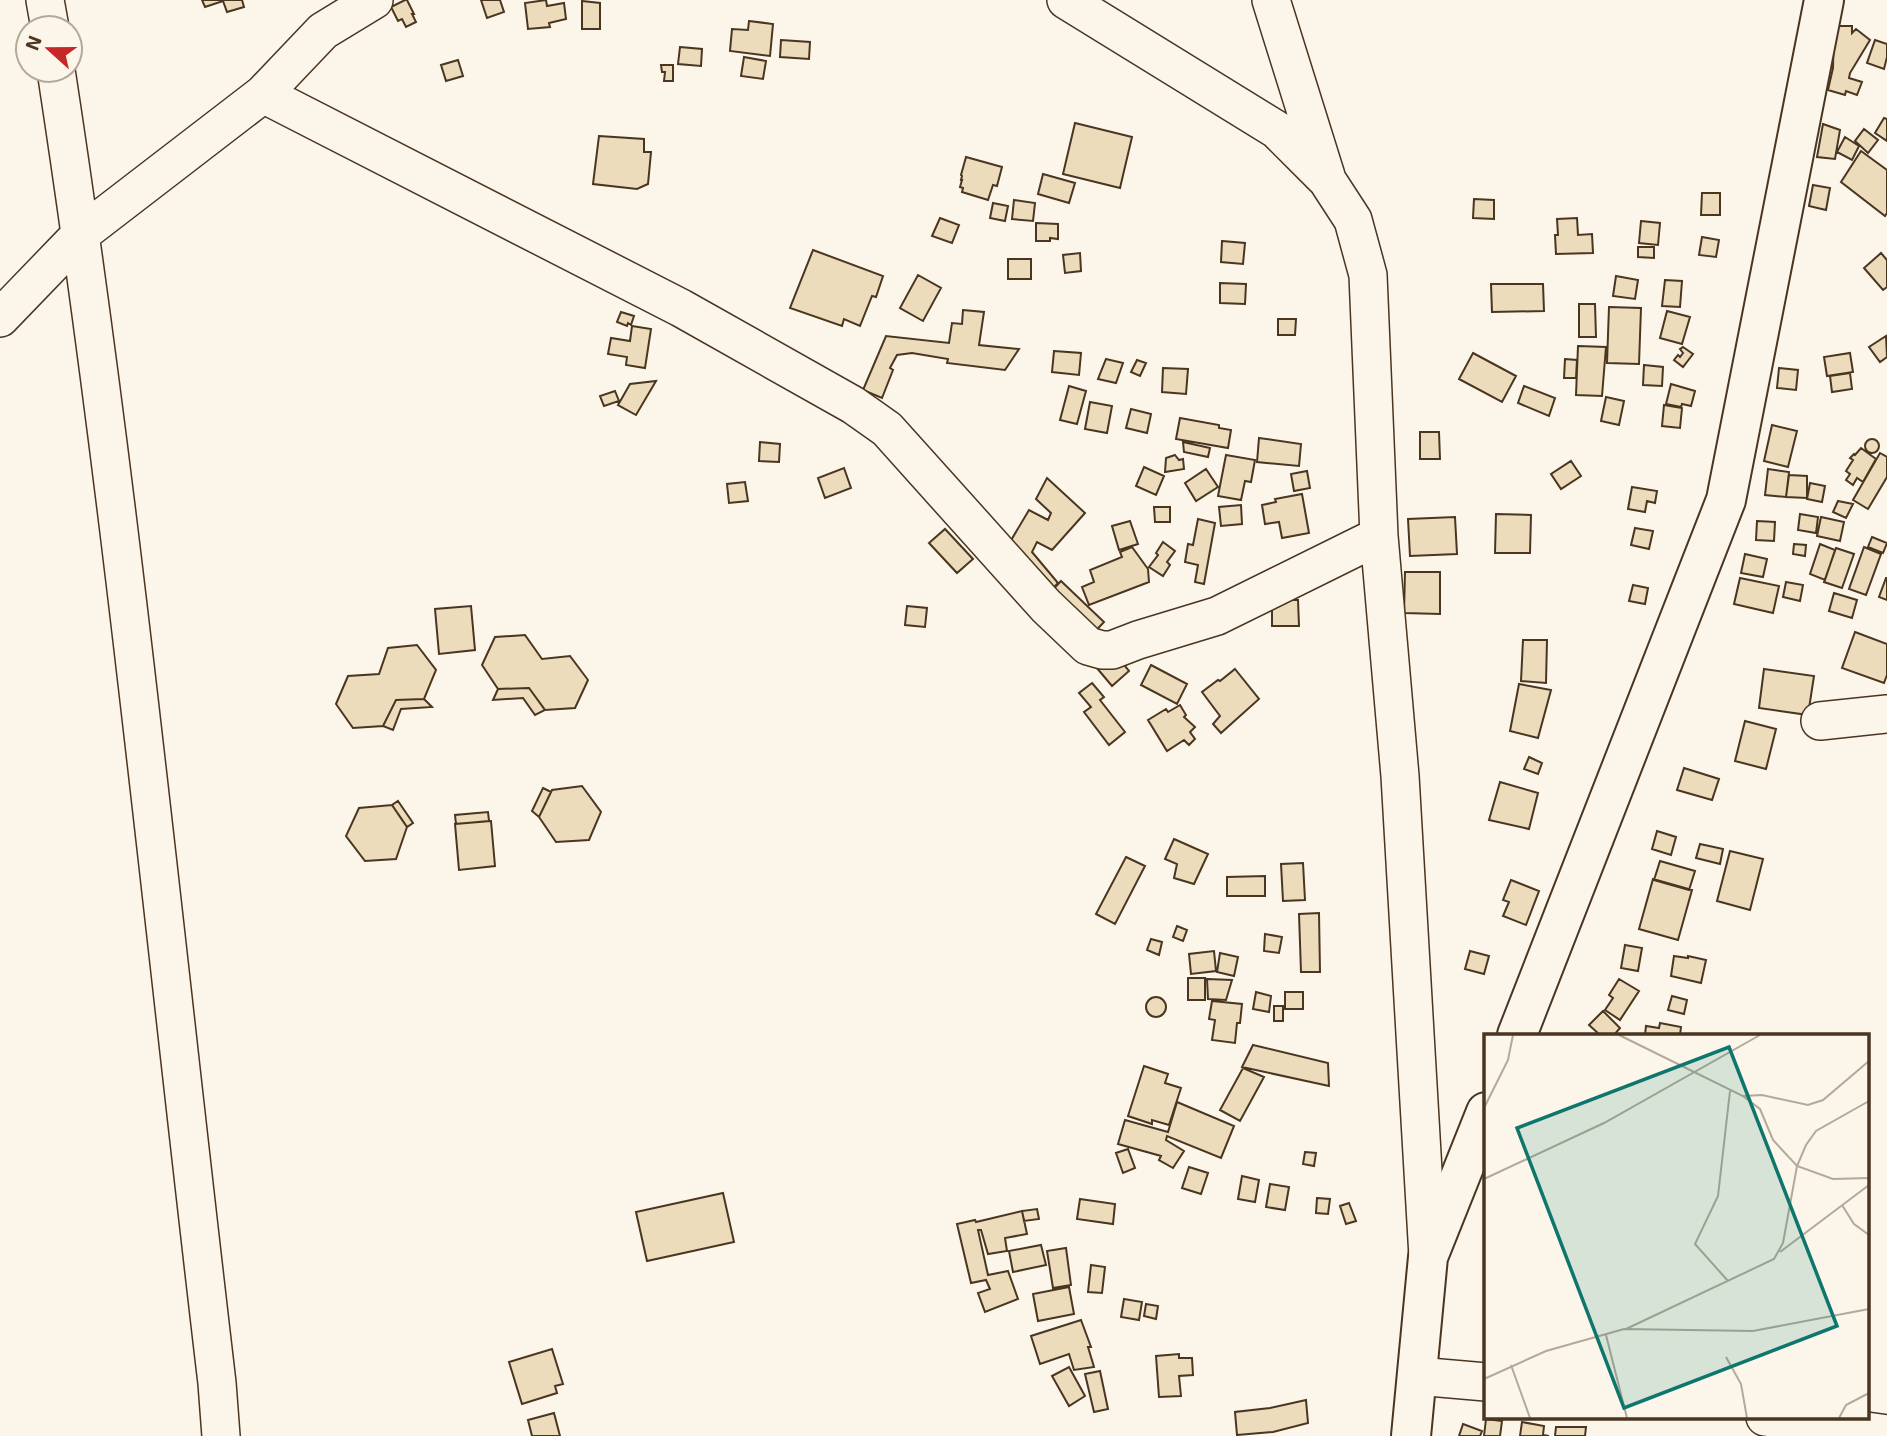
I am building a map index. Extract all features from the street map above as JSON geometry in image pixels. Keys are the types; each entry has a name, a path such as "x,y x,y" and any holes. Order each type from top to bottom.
{"main road":[{"path":"1517,1034 1726,500 1824,0"},
{"path":"1411,1436 1428,1257 1484,1117"}],"street":[{"path":"0,318 81,234 263,93 327,15 374,0"},
{"path":"1066,0 1277,130 1327,180 1353,220 1368,275 1379,536 1400,776 1428,1257"},
{"path":"1271,0 1327,180"},
{"path":"58,84 81,234 163,895 218,1383 220,1436"},
{"path":"263,93 681,308 853,405 887,429 1046,606 1088,646 1112,650 1217,616 1379,536"},
{"path":"1820,721 1887,714"},
{"path":"1417,1376 1484,1382"},
{"path":"1772,1418 1887,1434"}],"building":[{"path":"202,0 242,0 244,7 227,12 223,1 205,7"},
{"path":"405,0 416,22 406,27 402,19 398,21 391,7"},
{"path":"481,0 500,0 504,12 487,18"},
{"path":"546,0 547,6 564,3 566,19 549,23 550,27 528,29 525,3"},
{"path":"582,1 600,3 600,29 582,29"},
{"path":"749,21 773,24 770,56 730,51 732,29 748,30"},
{"path":"1834,26 1852,26 1852,33 1856,29 1870,40 1850,73 1849,78 1862,82 1857,95 1828,90 1833,68"},
{"path":"781,40 810,42 809,59 780,57"},
{"path":"1875,40 1887,44 1884,69 1867,63"},
{"path":"680,47 702,49 701,66 678,64"},
{"path":"744,57 766,61 763,79 741,76"},
{"path":"458,60 463,76 446,81 441,65"},
{"path":"661,65 673,65 673,81 664,81 665,72 662,72"},
{"path":"1884,118 1887,119 1887,141 1875,133"},
{"path":"1075,123 1132,137 1120,188 1063,174"},
{"path":"1823,124 1840,130 1835,159 1817,157"},
{"path":"1864,129 1878,140 1868,153 1855,141"},
{"path":"599,136 644,139 644,152 651,152 648,184 637,189 593,184"},
{"path":"1845,137 1859,146 1852,160 1837,152"},
{"path":"1861,151 1887,170 1885,216 1841,182"},
{"path":"966,157 1002,167 997,186 993,185 988,200 962,192 961,175"},
{"path":"1043,174 1075,183 1069,203 1038,194"},
{"path":"1813,185 1830,188 1826,210 1809,206"},
{"path":"1702,193 1720,193 1720,215 1701,215"},
{"path":"1474,199 1494,200 1494,219 1473,218"},
{"path":"1014,200 1035,203 1033,221 1012,219"},
{"path":"993,203 1008,206 1005,221 990,218"},
{"path":"940,218 959,225 952,243 932,236"},
{"path":"1577,218 1578,235 1592,234 1593,253 1556,254 1557,219"},
{"path":"1641,221 1660,223 1658,245 1639,243"},
{"path":"1036,223 1058,224 1058,239 1036,241"},
{"path":"1702,237 1719,240 1716,257 1699,255"},
{"path":"1222,241 1245,243 1243,264 1221,262"},
{"path":"1638,247 1654,247 1654,258 1638,257"},
{"path":"813,250 883,276 876,297 872,296 860,326 844,319 842,326 790,308"},
{"path":"1080,253 1081,271 1065,273 1063,255"},
{"path":"1881,253 1887,260 1887,287 1883,290 1864,268"},
{"path":"1008,259 1031,259 1031,279 1008,279"},
{"path":"918,275 941,288 923,321 900,308"},
{"path":"1616,276 1638,280 1635,299 1613,296"},
{"path":"1665,280 1682,281 1680,307 1662,306"},
{"path":"1220,283 1246,284 1245,304 1220,303"},
{"path":"1491,284 1543,284 1544,311 1492,312"},
{"path":"1579,304 1595,304 1596,337 1579,337"},
{"path":"1609,307 1641,308 1639,364 1607,363"},
{"path":"963,310 984,312 979,345 1019,349 1005,370 947,363 948,359 912,353 897,355 890,368 893,370 882,398 863,390 886,336 949,343 952,323 962,324"},
{"path":"1667,311 1690,317 1682,344 1660,338"},
{"path":"621,312 634,316 631,325 617,322"},
{"path":"1278,319 1296,319 1295,335 1278,335"},
{"path":"632,326 651,329 645,368 626,365 627,357 608,354 611,338 630,341"},
{"path":"1886,336 1887,357 1880,362 1869,347"},
{"path":"1578,346 1606,347 1602,396 1576,395"},
{"path":"1683,347 1693,354 1683,367 1674,360 1683,353 1680,349"},
{"path":"1054,351 1081,353 1079,375 1052,372"},
{"path":"1473,353 1516,376 1502,402 1459,379"},
{"path":"1850,353 1853,372 1827,376 1824,357"},
{"path":"1106,359 1123,363 1116,383 1098,379"},
{"path":"1565,359 1577,360 1576,378 1564,378"},
{"path":"1137,360 1146,363 1140,376 1131,372"},
{"path":"1644,365 1663,367 1662,386 1643,385"},
{"path":"1163,368 1188,369 1186,394 1162,392"},
{"path":"1779,368 1798,370 1796,390 1777,388"},
{"path":"1850,373 1852,389 1832,392 1830,376"},
{"path":"656,381 636,415 618,405 630,384"},
{"path":"1671,384 1695,391 1691,406 1666,404"},
{"path":"1069,386 1086,391 1077,424 1060,420"},
{"path":"1524,386 1555,398 1549,416 1518,403"},
{"path":"615,391 619,401 604,406 600,396"},
{"path":"1606,397 1624,401 1619,425 1601,421"},
{"path":"1090,402 1112,406 1107,433 1085,429"},
{"path":"1664,405 1682,408 1680,428 1662,426"},
{"path":"1131,409 1151,414 1147,433 1126,428"},
{"path":"1180,418 1219,425 1219,428 1231,430 1228,448 1176,439"},
{"path":"1772,425 1797,431 1788,467 1764,461"},
{"path":"1420,432 1439,432 1440,459 1420,459"},
{"path":"1259,438 1301,444 1299,466 1257,462"},
{"path":"1872,439 1877,441 1877,451 1872,453 1867,451 1865,446 1867,441"},
{"path":"760,442 780,444 779,462 759,461"},
{"path":"1183,442 1210,448 1208,457 1184,452"},
{"path":"1861,448 1876,459 1863,482 1857,478 1853,485 1846,480 1850,474 1846,471 1853,460 1850,458"},
{"path":"1880,453 1887,457 1887,477 1868,509 1853,500"},
{"path":"1175,455 1179,460 1183,459 1184,469 1165,472 1166,458"},
{"path":"1226,455 1255,460 1251,482 1245,481 1241,500 1218,496"},
{"path":"1571,461 1581,476 1561,489 1551,474"},
{"path":"1144,467 1164,476 1156,495 1136,486"},
{"path":"844,468 851,488 825,498 818,478"},
{"path":"1206,469 1218,487 1196,501 1185,483"},
{"path":"1768,469 1789,472 1786,497 1765,495"},
{"path":"1307,471 1310,488 1294,491 1291,474"},
{"path":"1789,475 1807,476 1807,498 1786,497"},
{"path":"1047,478 1085,513 1052,550 1037,542 1032,552 1058,583 1046,596 1010,542 1029,510 1048,520 1051,513 1036,499"},
{"path":"745,482 748,501 729,503 727,484"},
{"path":"1810,483 1825,486 1822,502 1807,499"},
{"path":"1632,487 1657,491 1655,503 1647,501 1645,512 1628,509"},
{"path":"1302,494 1309,533 1282,538 1279,522 1265,524 1262,505 1276,502 1275,499"},
{"path":"1838,501 1853,504 1846,518 1833,512"},
{"path":"1241,505 1242,524 1221,526 1219,507"},
{"path":"1154,507 1170,507 1170,522 1155,522"},
{"path":"1496,514 1531,515 1530,553 1495,553"},
{"path":"1800,514 1818,517 1816,533 1798,530"},
{"path":"1455,517 1457,554 1410,556 1408,519"},
{"path":"1821,517 1844,522 1840,541 1817,536"},
{"path":"1198,519 1215,523 1204,584 1195,582 1198,565 1185,562 1188,544 1193,545"},
{"path":"1130,521 1138,544 1119,550 1112,526"},
{"path":"1757,521 1775,522 1774,541 1756,540"},
{"path":"1635,528 1653,531 1649,549 1631,545"},
{"path":"945,529 973,559 957,573 929,543"},
{"path":"1872,537 1887,543 1883,553 1868,547"},
{"path":"1163,542 1175,551 1167,562 1170,565 1163,576 1149,567"},
{"path":"1794,544 1806,545 1805,556 1793,554"},
{"path":"1820,544 1835,550 1825,580 1810,574"},
{"path":"1132,547 1148,569 1149,582 1089,605 1082,587 1094,582 1090,570 1122,557 1120,552"},
{"path":"1864,547 1881,554 1866,595 1849,589"},
{"path":"1836,548 1854,554 1842,588 1824,582"},
{"path":"1745,554 1767,559 1763,577 1741,573"},
{"path":"1405,572 1440,572 1440,614 1404,613"},
{"path":"1740,578 1779,586 1773,613 1734,604"},
{"path":"1887,578 1887,600 1879,597"},
{"path":"1061,581 1104,622 1086,641 1043,600"},
{"path":"1786,582 1803,585 1800,601 1783,597"},
{"path":"1633,585 1648,588 1645,604 1629,601"},
{"path":"1834,593 1857,600 1852,618 1829,611"},
{"path":"1292,594 1291,600 1298,600 1299,626 1272,626 1272,600"},
{"path":"471,606 475,650 439,654 435,609"},
{"path":"907,606 927,608 925,627 905,625"},
{"path":"1855,632 1887,644 1887,675 1884,683 1842,668"},
{"path":"525,635 542,659 570,656 588,680 575,708 545,710 529,688 498,689 482,665 495,637"},
{"path":"1523,640 1547,640 1546,683 1521,681"},
{"path":"417,645 436,670 424,699 396,700 383,726 353,728 336,704 348,676 379,674 388,648"},
{"path":"1138,654 1125,666 1129,671 1112,686 1096,667"},
{"path":"1151,665 1187,684 1177,704 1141,685"},
{"path":"1235,669 1259,699 1221,733 1213,724 1220,716 1202,692"},
{"path":"1764,669 1814,676 1808,715 1759,708"},
{"path":"1092,683 1104,697 1100,700 1125,732 1109,745 1084,712 1091,707 1079,693"},
{"path":"1519,684 1551,690 1538,738 1510,731"},
{"path":"529,688 545,710 535,715 523,698 493,700 498,689"},
{"path":"424,699 432,707 401,709 393,730 383,726 396,700"},
{"path":"1180,705 1186,715 1184,717 1195,727 1190,732 1195,739 1189,745 1184,740 1167,751 1148,720 1166,709 1168,712"},
{"path":"1745,721 1776,729 1766,769 1735,761"},
{"path":"1529,757 1542,763 1538,774 1524,769"},
{"path":"1684,768 1719,779 1712,800 1677,790"},
{"path":"1500,782 1538,793 1529,829 1489,820"},
{"path":"582,786 601,812 589,840 556,842 539,817 552,790"},
{"path":"543,788 551,792 539,817 532,811"},
{"path":"398,801 413,823 407,827 392,805"},
{"path":"392,805 407,827 396,859 365,861 346,836 359,808"},
{"path":"488,812 489,821 456,824 455,815"},
{"path":"491,821 495,866 459,870 455,824"},
{"path":"1657,831 1676,837 1671,855 1652,849"},
{"path":"1174,839 1208,854 1194,884 1174,878 1177,864 1165,859"},
{"path":"1700,844 1723,849 1720,864 1696,858"},
{"path":"1730,851 1763,859 1750,910 1717,901"},
{"path":"1126,857 1145,866 1115,924 1096,914"},
{"path":"1660,861 1695,871 1689,890 1654,880"},
{"path":"1303,863 1305,900 1283,901 1281,864"},
{"path":"1265,876 1265,896 1227,896 1227,877"},
{"path":"1653,879 1692,890 1678,940 1639,929"},
{"path":"1511,880 1539,891 1526,925 1503,916 1509,902 1503,900"},
{"path":"1319,913 1320,972 1301,972 1299,914"},
{"path":"1177,926 1187,930 1183,941 1173,937"},
{"path":"1265,934 1282,937 1279,953 1264,951"},
{"path":"1151,939 1162,942 1159,955 1147,950"},
{"path":"1625,945 1642,948 1638,971 1621,968"},
{"path":"1214,951 1216,971 1191,974 1189,954"},
{"path":"1470,951 1489,956 1484,974 1465,969"},
{"path":"1220,953 1238,957 1234,976 1217,972"},
{"path":"1674,956 1706,960 1701,983 1671,976"},
{"path":"1188,978 1205,978 1205,1000 1188,1000"},
{"path":"1207,979 1232,980 1226,1000 1208,999"},
{"path":"1619,979 1639,991 1620,1020 1605,1010 1613,998 1609,995"},
{"path":"1256,992 1271,996 1269,1012 1253,1009"},
{"path":"1285,992 1303,992 1303,1009 1285,1009"},
{"path":"1672,996 1687,1000 1684,1014 1668,1010"},
{"path":"1156,997 1163,1000 1166,1007 1163,1014 1156,1017 1149,1014 1146,1007 1149,1000"},
{"path":"1212,1001 1242,1004 1235,1043 1212,1040 1215,1020 1209,1019"},
{"path":"1274,1006 1283,1006 1283,1021 1274,1021"},
{"path":"1603,1011 1620,1028 1615,1034 1599,1034 1589,1025"},
{"path":"1660,1023 1681,1027 1680,1034 1645,1034 1646,1026 1659,1028"},
{"path":"1253,1045 1328,1063 1329,1086 1242,1067"},
{"path":"1144,1066 1168,1074 1165,1083 1181,1088 1169,1125 1152,1120 1152,1124 1128,1116"},
{"path":"1243,1068 1264,1077 1240,1121 1220,1110"},
{"path":"1177,1102 1234,1126 1221,1158 1167,1136 1166,1140 1184,1151 1173,1168 1159,1160 1161,1156 1118,1144 1125,1120 1168,1132"},
{"path":"1128,1149 1135,1168 1123,1173 1116,1153"},
{"path":"1305,1152 1316,1153 1314,1166 1303,1164"},
{"path":"1189,1167 1208,1173 1201,1194 1182,1188"},
{"path":"1242,1176 1259,1180 1255,1202 1238,1199"},
{"path":"1270,1184 1289,1187 1285,1210 1266,1207"},
{"path":"723,1193 734,1242 647,1261 636,1212"},
{"path":"1317,1198 1330,1199 1328,1214 1316,1213"},
{"path":"1080,1199 1115,1204 1113,1224 1077,1219"},
{"path":"1349,1203 1356,1221 1346,1224 1340,1206"},
{"path":"1037,1209 1039,1219 1024,1221 1022,1211"},
{"path":"1022,1211 1027,1234 1005,1238 1007,1251 988,1254 981,1230 978,1230 988,1275 1008,1271 1018,1299 985,1312 978,1293 990,1289 986,1280 971,1283 957,1224"},
{"path":"1041,1245 1046,1265 1013,1272 1009,1251"},
{"path":"1066,1248 1071,1285 1053,1288 1047,1251"},
{"path":"1091,1265 1105,1267 1102,1293 1088,1292"},
{"path":"1069,1287 1074,1314 1038,1321 1033,1294"},
{"path":"1124,1299 1142,1302 1139,1320 1121,1317"},
{"path":"1146,1304 1158,1306 1156,1319 1144,1316"},
{"path":"1081,1320 1091,1347 1088,1347 1094,1367 1074,1370 1069,1354 1040,1364 1031,1336"},
{"path":"552,1349 563,1384 555,1386 557,1393 522,1404 509,1362"},
{"path":"1179,1354 1179,1358 1192,1358 1193,1375 1179,1376 1181,1396 1159,1397 1156,1356"},
{"path":"1069,1367 1085,1396 1069,1406 1052,1376"},
{"path":"1100,1371 1108,1409 1094,1412 1085,1374"},
{"path":"1306,1400 1308,1423 1273,1432 1237,1435 1235,1412"},
{"path":"554,1413 560,1436 532,1436 528,1420"},
{"path":"1486,1419 1502,1421 1500,1436 1484,1436"},
{"path":"1522,1422 1544,1426 1543,1435 1549,1436 1520,1436"},
{"path":"1463,1424 1482,1431 1480,1436 1459,1436"},
{"path":"1556,1427 1586,1427 1585,1436 1555,1436"}]}
